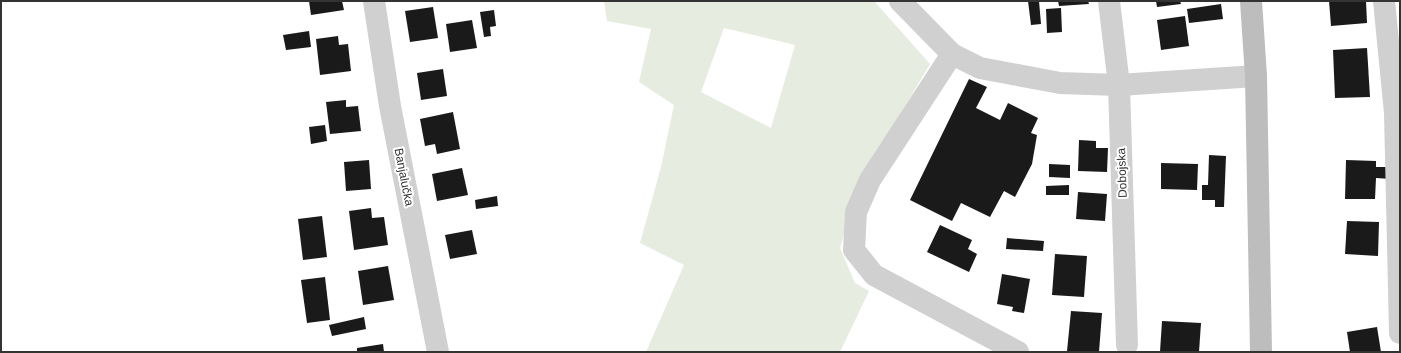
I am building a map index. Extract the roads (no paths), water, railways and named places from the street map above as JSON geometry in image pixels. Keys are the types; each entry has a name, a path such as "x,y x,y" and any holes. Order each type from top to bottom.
{"main road":[{"path":"1251,1 1256,76 1261,352"}],"street":[{"name":"Banjalučka","path":"374,1 390,106 438,352"},
{"path":"900,1 952,54 980,68 1060,83 1119,84 1256,76"},
{"name":"Dobojska","path":"1109,1 1119,84 1127,345"},
{"path":"1384,1 1394,113 1400,333"},
{"path":"952,54 870,180 856,212 854,250 874,275 1018,352"}]}
